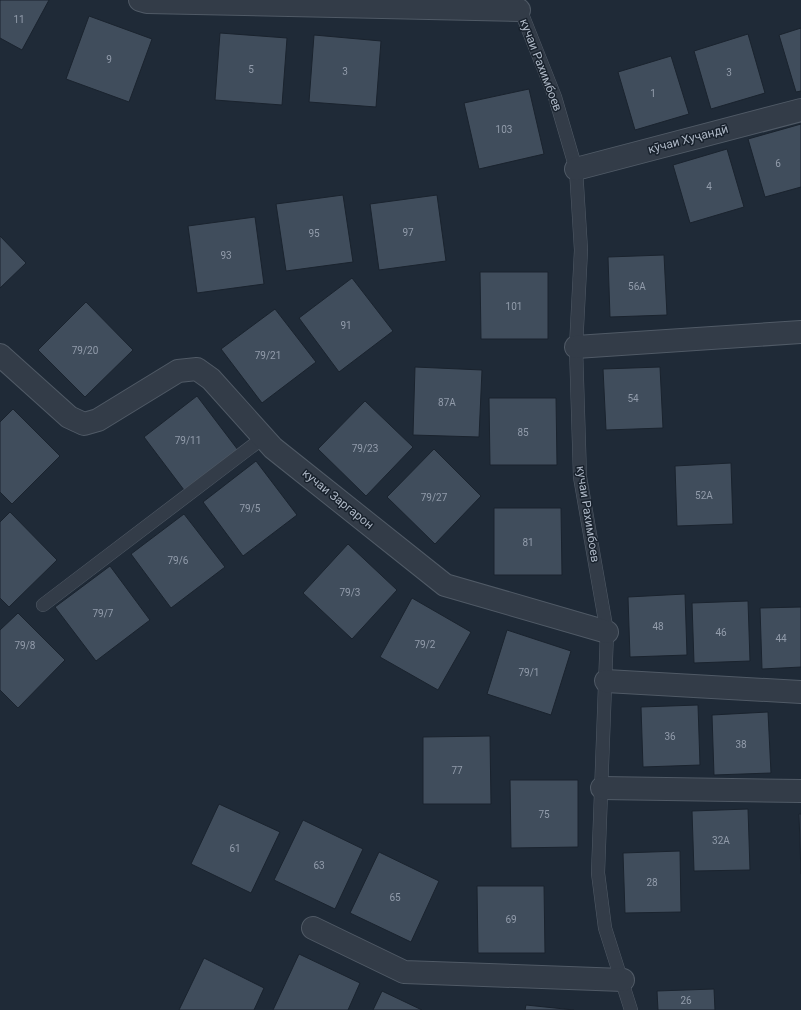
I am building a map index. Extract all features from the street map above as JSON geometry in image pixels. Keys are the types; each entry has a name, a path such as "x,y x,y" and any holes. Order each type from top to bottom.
{"street":[{"path":"140,0 147,2 518,5"},
{"name":"кӯчаи Хуҷандӣ","path":"576,169 801,110"},
{"path":"576,348 801,332"},
{"name":"кучаи Заргарон","path":"0,355 69,417 84,424 98,420 178,371 197,369 211,379 273,448 445,585 607,632"},
{"path":"606,681 801,692"},
{"path":"602,788 801,791"},
{"path":"313,928 404,972 623,980"}],"lane":[{"name":"кучаи Рахимбоев","path":"518,5 556,97 576,169 581,250 576,348 580,477 607,632 598,874 605,928 623,980 631,1010"},
{"path":"43,605 264,437"}],"building":[{"path":"0,0 49,0 22,50 0,38"},
{"path":"89,16 152,39 129,102 66,79"},
{"path":"801,28 801,91 796,92 779,35"},
{"path":"220,33 287,38 282,105 215,100"},
{"path":"748,34 765,93 711,109 694,51"},
{"path":"314,35 381,41 376,107 309,102"},
{"path":"671,56 689,114 635,130 618,72"},
{"path":"529,89 544,154 479,169 464,103"},
{"path":"801,124 801,187 765,197 748,139"},
{"path":"727,149 744,207 690,223 673,165"},
{"path":"343,195 353,262 286,271 276,204"},
{"path":"437,195 446,261 379,270 370,204"},
{"path":"255,217 264,284 197,293 188,226"},
{"path":"0,236 26,263 0,288"},
{"path":"664,255 667,315 610,317 608,257"},
{"path":"480,272 548,272 548,339 481,339"},
{"path":"352,278 393,331 339,372 299,318"},
{"path":"86,302 133,350 85,397 38,350"},
{"path":"275,309 316,362 262,403 221,349"},
{"path":"415,367 482,370 479,437 413,435"},
{"path":"660,367 663,428 606,430 603,369"},
{"path":"197,396 238,450 184,490 144,437"},
{"path":"489,398 556,398 557,465 490,465"},
{"path":"365,401 413,447 366,496 318,449"},
{"path":"13,409 60,456 12,504 0,492 0,422"},
{"path":"434,449 481,496 435,544 387,497"},
{"path":"256,461 297,515 243,556 203,502"},
{"path":"731,463 733,524 677,526 675,466"},
{"path":"494,508 561,508 562,575 494,575"},
{"path":"10,512 57,560 9,607 0,598 0,522"},
{"path":"184,514 225,567 171,608 131,554"},
{"path":"348,544 397,590 352,639 303,593"},
{"path":"110,566 150,620 96,661 55,607"},
{"path":"685,594 687,655 630,657 628,597"},
{"path":"412,598 471,632 438,690 380,657"},
{"path":"748,601 750,661 694,663 692,603"},
{"path":"801,607 801,667 762,669 760,608"},
{"path":"18,613 65,660 18,708 0,690 0,630"},
{"path":"507,630 571,651 551,715 487,694"},
{"path":"698,705 700,765 643,767 641,707"},
{"path":"768,712 771,773 714,775 712,715"},
{"path":"490,736 491,804 423,804 423,737"},
{"path":"510,780 578,780 578,847 511,848"},
{"path":"219,804 280,832 251,893 191,864"},
{"path":"748,809 750,870 694,871 692,811"},
{"path":"799,814 801,814 801,874"},
{"path":"303,820 363,849 335,909 274,880"},
{"path":"680,851 681,912 625,913 623,853"},
{"path":"379,852 439,881 411,942 350,913"},
{"path":"477,886 544,886 545,953 478,953"},
{"path":"299,954 360,983 348,1010 273,1010"},
{"path":"204,958 264,988 254,1010 179,1010"},
{"path":"714,989 715,1010 658,1010 657,991"},
{"path":"382,991 422,1010 373,1010"},
{"path":"526,1005 574,1010 525,1010"}]}
